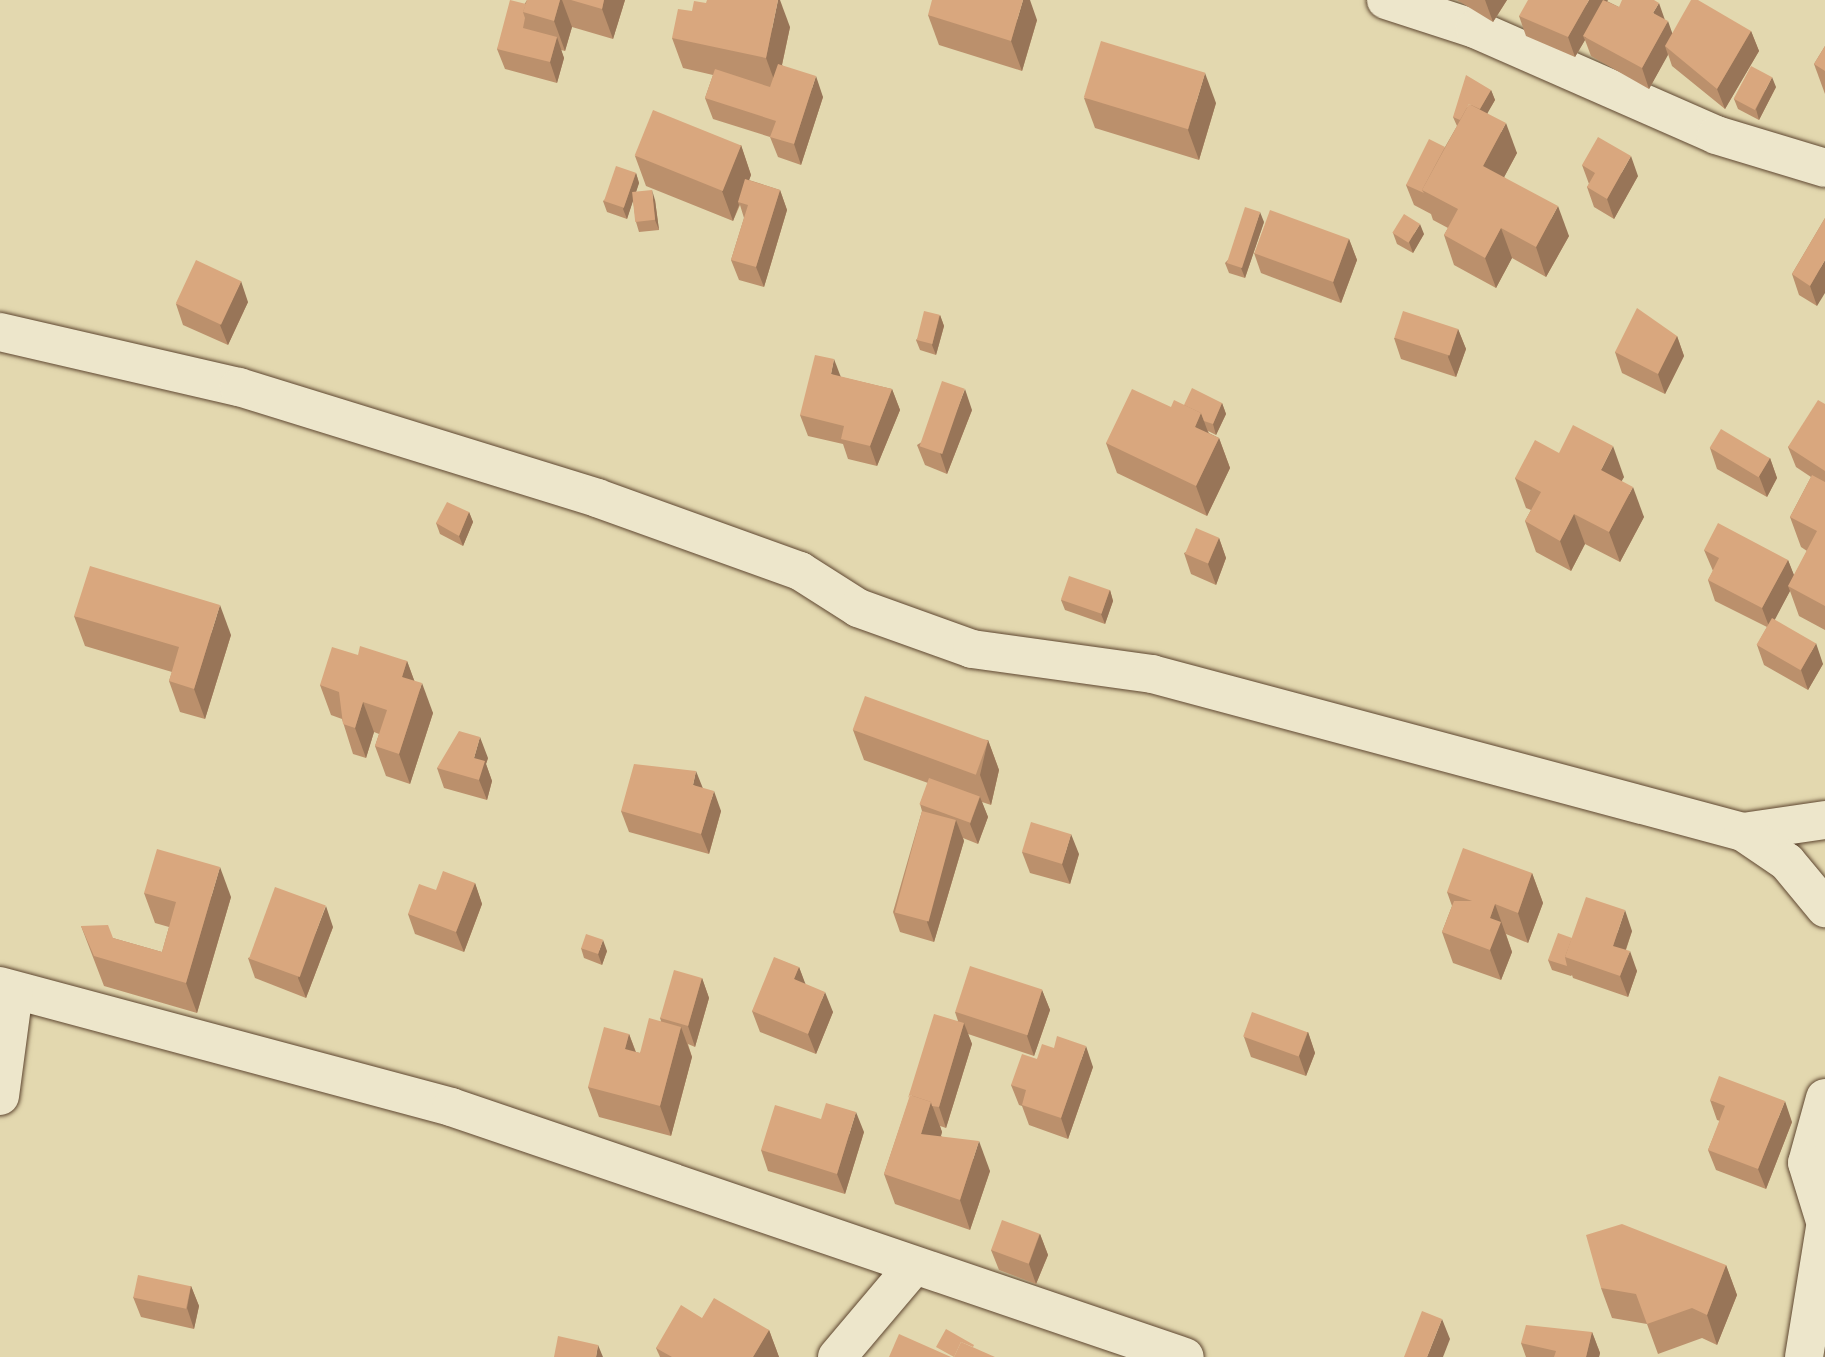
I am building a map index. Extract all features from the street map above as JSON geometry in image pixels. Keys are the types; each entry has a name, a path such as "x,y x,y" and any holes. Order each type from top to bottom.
{"street":[{"path":"1386,0 1475,29 1716,135 1825,168"},
{"path":"0,332 239,387 597,498 800,570 858,608 972,649 1152,674 1742,832 1787,862 1825,908"},
{"path":"1742,832 1825,820"},
{"path":"0,1096 7,989 440,1103 830,1229 913,1267 1185,1357"},
{"path":"1804,1357 1823,1215 1807,1162 1825,1098"},
{"path":"837,1357 913,1267"}],"building":[{"path":"510,0 526,4 523,28 557,37 550,62 497,49"},
{"path":"527,0 560,0 554,21 523,12"},
{"path":"571,0 604,0 602,9"},
{"path":"778,0 766,58 672,38 678,9 692,11 694,1"},
{"path":"932,0 1023,0 1011,41 928,15"},
{"path":"1528,0 1589,0 1568,37 1519,16"},
{"path":"1603,0 1619,7 1622,0 1659,3 1653,13 1668,21 1642,68 1583,36"},
{"path":"1691,0 1698,0 1751,31 1717,89 1665,46"},
{"path":"1101,41 1205,73 1188,129 1084,97"},
{"path":"1825,46 1825,71 1814,64"},
{"path":"778,64 816,76 794,144 770,137 776,121 705,98 715,69 770,87"},
{"path":"1751,66 1772,77 1755,110 1734,99"},
{"path":"1466,75 1491,90 1480,109 1469,104 1460,120 1453,117"},
{"path":"1469,104 1506,123 1483,166 1558,206 1536,247 1501,228 1485,258 1444,235 1458,209 1422,190"},
{"path":"653,110 741,146 723,191 635,155"},
{"path":"1598,137 1631,156 1607,199 1587,187 1595,173 1582,165"},
{"path":"1429,139 1445,147 1422,190 1424,193 1406,185"},
{"path":"616,166 636,173 624,208 604,201"},
{"path":"745,179 780,190 756,267 731,260 748,205 738,202"},
{"path":"652,190 655,220 635,222 632,192"},
{"path":"1245,207 1260,212 1242,268 1227,263"},
{"path":"1270,210 1349,239 1333,282 1254,253"},
{"path":"1404,214 1420,224 1408,243 1392,233"},
{"path":"1825,218 1825,260 1810,286 1792,274"},
{"path":"196,260 241,281 221,325 176,304"},
{"path":"1637,308 1677,336 1658,374 1615,352"},
{"path":"924,311 940,315 932,344 917,340"},
{"path":"1403,311 1458,329 1450,356 1394,338"},
{"path":"815,355 834,359 831,374 892,389 870,446 841,439 844,426 800,415"},
{"path":"942,381 965,389 942,454 920,446"},
{"path":"1192,388 1222,403 1213,424 1184,405"},
{"path":"1132,389 1171,407 1174,400 1201,413 1195,427 1219,438 1196,486 1106,443"},
{"path":"1818,400 1825,404 1825,471 1788,447"},
{"path":"1573,425 1613,446 1601,470 1633,487 1609,532 1574,514 1560,541 1525,521 1541,492 1515,478 1535,440 1559,453"},
{"path":"1721,429 1770,458 1759,477 1710,448"},
{"path":"1812,475 1825,482 1825,606 1788,586 1817,531 1790,517"},
{"path":"447,502 469,512 459,536 436,523"},
{"path":"1718,523 1788,560 1762,608 1708,580 1719,558 1704,550"},
{"path":"1196,528 1219,538 1208,564 1185,554"},
{"path":"90,566 220,605 194,689 169,681 179,647 74,616"},
{"path":"1069,576 1110,590 1102,614 1061,600"},
{"path":"1772,618 1816,644 1801,670 1756,645"},
{"path":"360,646 407,661 402,677 422,683 399,754 375,746 387,710 363,702 355,728 343,724 339,692 320,685 332,647 358,655"},
{"path":"865,696 988,741 976,775 853,730"},
{"path":"459,731 480,737 474,758 485,761 479,780 437,768"},
{"path":"634,764 696,771 693,785 714,791 701,834 621,811"},
{"path":"929,778 980,796 970,823 919,804"},
{"path":"922,811 956,820 929,921 895,912"},
{"path":"1031,822 1071,834 1062,864 1022,852"},
{"path":"1463,848 1532,873 1518,913 1495,904 1490,918 1501,922 1490,950 1442,932 1454,901 1472,901 1447,892"},
{"path":"157,849 220,867 186,983 94,956 81,926 108,925 113,938 162,952 176,902 144,893"},
{"path":"443,871 475,883 456,932 408,914 419,884 436,890"},
{"path":"275,887 326,905 300,977 249,958"},
{"path":"1586,897 1625,910 1613,946 1630,951 1620,976 1565,957"},
{"path":"1558,933 1572,938 1565,957 1567,966 1548,960"},
{"path":"586,934 603,940 598,954 581,948"},
{"path":"774,957 799,967 794,979 825,992 808,1034 752,1011"},
{"path":"970,966 1042,989 1027,1035 955,1012"},
{"path":"674,970 702,978 688,1026 660,1018"},
{"path":"1252,1012 1307,1032 1299,1057 1243,1036"},
{"path":"934,1014 964,1023 939,1107 910,1095 908,1098"},
{"path":"649,1018 681,1027 660,1106 588,1087 604,1027 629,1034 625,1049 640,1053"},
{"path":"1057,1036 1086,1046 1061,1118 1022,1105 1026,1090 1011,1085 1022,1054 1037,1059 1042,1044 1054,1048"},
{"path":"1719,1076 1785,1101 1758,1169 1708,1150 1725,1106 1710,1100"},
{"path":"910,1095 931,1102 921,1134 979,1141 960,1200 884,1174"},
{"path":"826,1103 856,1112 837,1174 761,1150 775,1105 821,1119"},
{"path":"1002,1220 1040,1234 1029,1264 991,1250"},
{"path":"1622,1224 1726,1265 1707,1315 1692,1308 1647,1324 1636,1294 1601,1288 1586,1235"},
{"path":"138,1275 191,1286 186,1309 133,1297"},
{"path":"714,1298 769,1330 753,1357 672,1357 656,1348 681,1305 702,1318"},
{"path":"1422,1311 1442,1319 1427,1357 1404,1357"},
{"path":"1526,1325 1592,1332 1586,1357 1554,1357 1556,1351 1521,1343"},
{"path":"946,1329 973,1347 961,1342 954,1357 936,1347"},
{"path":"899,1334 951,1357 889,1357"},
{"path":"558,1336 598,1345 596,1357 554,1357"},
{"path":"961,1342 995,1357 954,1357"}]}
